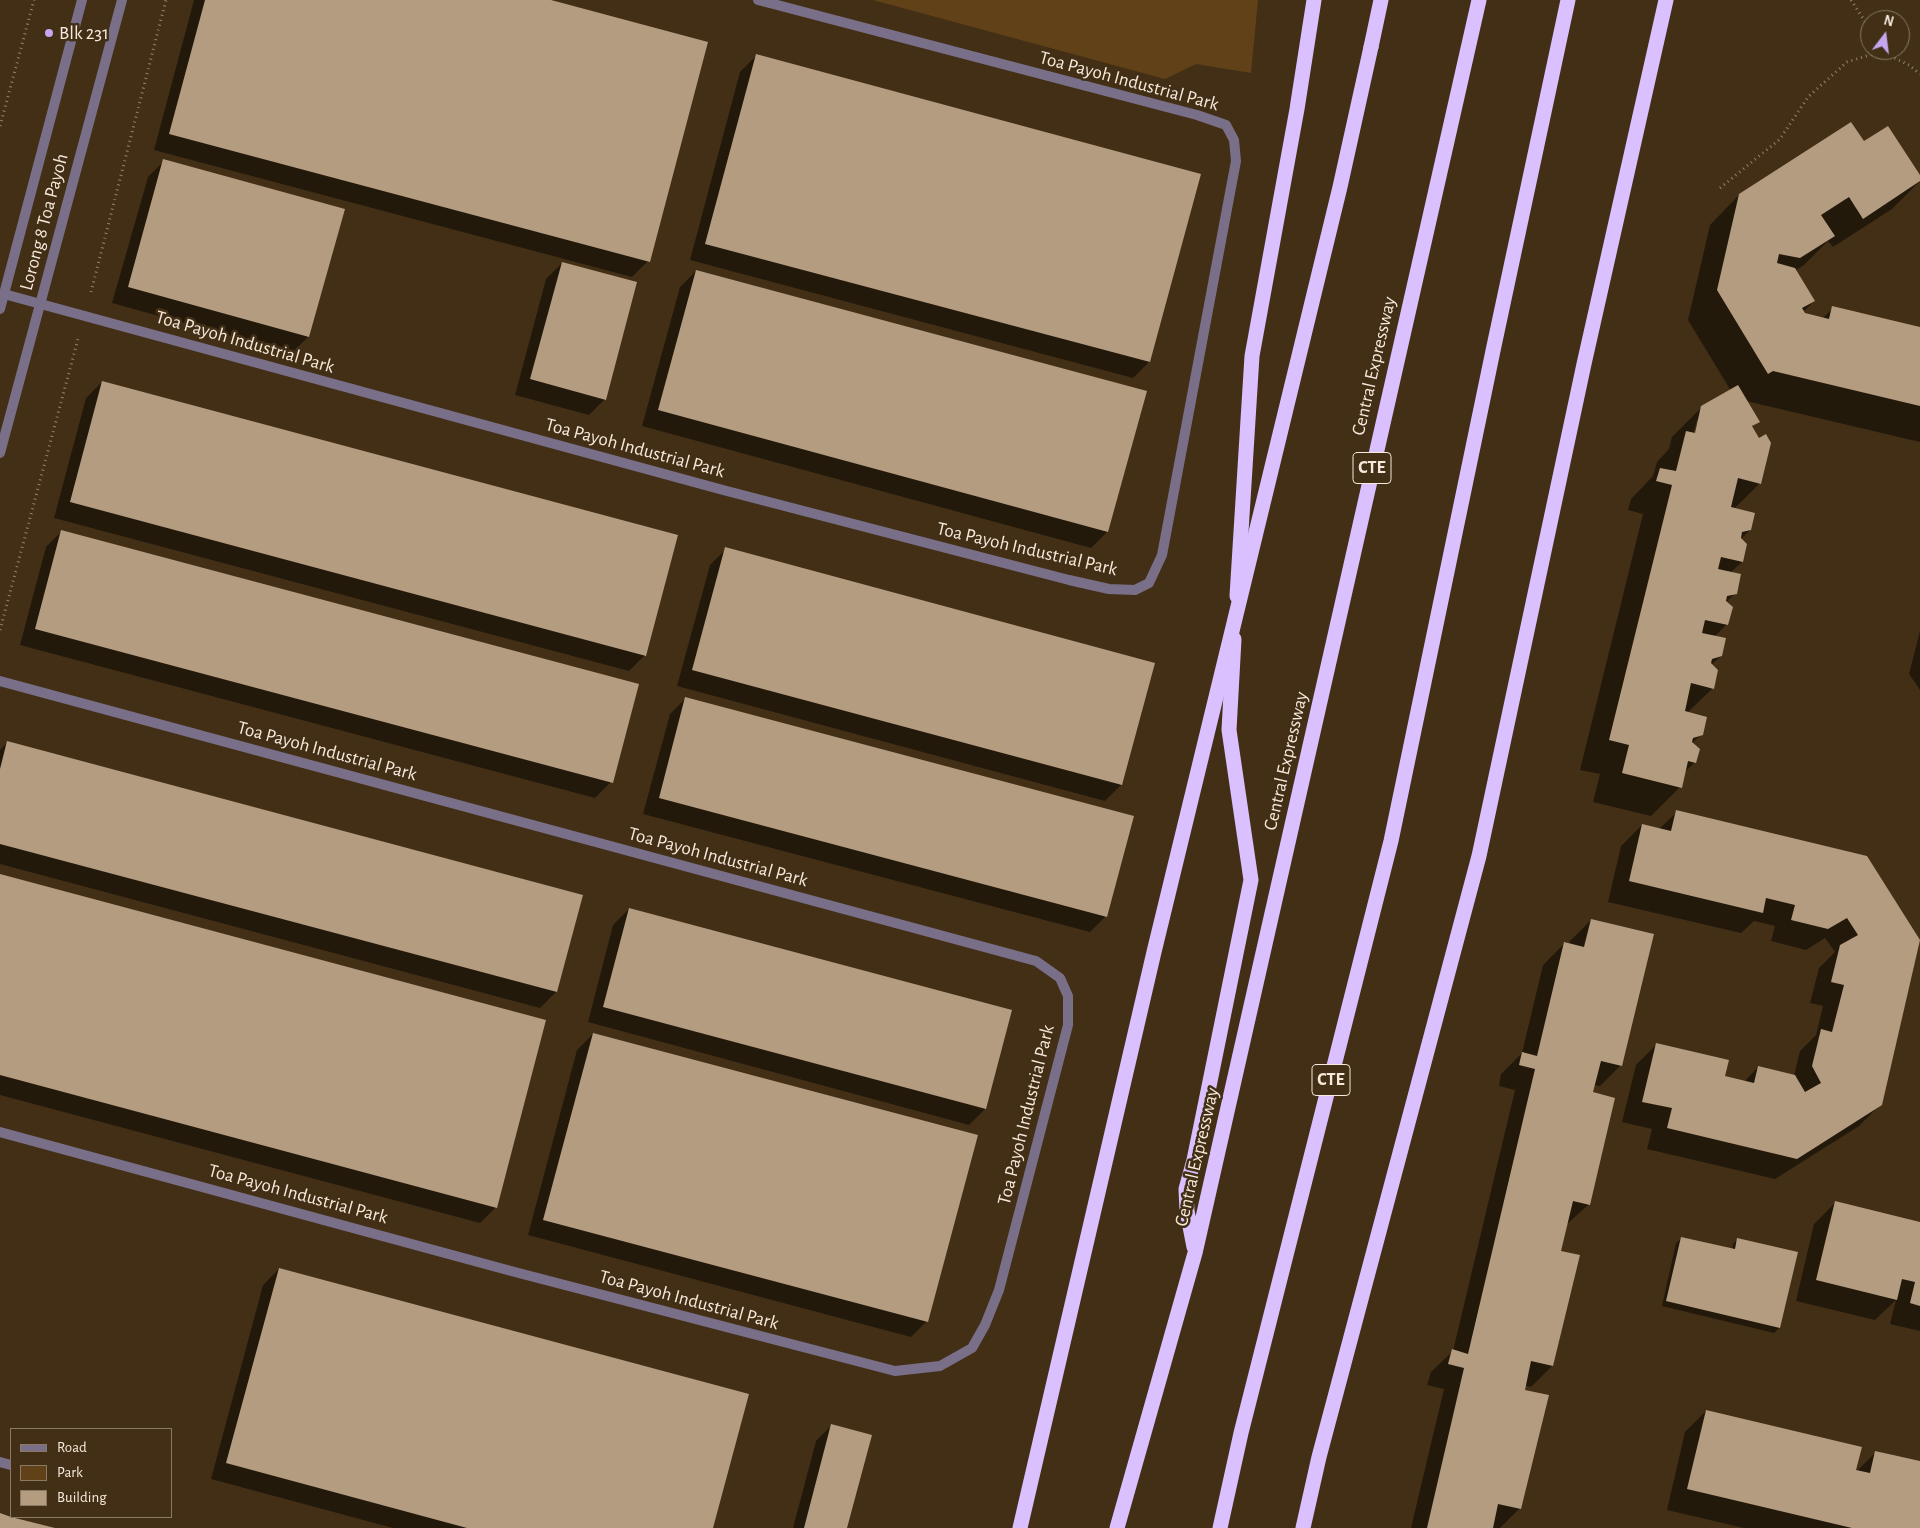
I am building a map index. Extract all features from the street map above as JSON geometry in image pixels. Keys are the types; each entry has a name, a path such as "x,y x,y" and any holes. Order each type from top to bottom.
{"highway":[{"path":"1195,1253 1187,1211 1186,1190 1194,1160 1251,880 1228,730 1252,356 1297,109 1314,0"},
{"path":"1020,1528 1154,952 1340,187 1381,0"},
{"name":"Central Expressway","path":"1117,1528 1195,1253 1479,0"},
{"name":"CTE","path":"1220,1528 1241,1432 1391,841 1568,0"},
{"path":"1303,1528 1322,1448 1479,856 1582,374 1666,0"}],"street":[{"name":"Lorong 8 Toa Payoh","path":"0,309 82,0"},
{"name":"Lorong 8 Toa Payoh","path":"0,453 122,0"},
{"name":"Toa Payoh Industrial Park","path":"4,294 513,434 1070,580 1109,589 1135,590 1149,582 1162,554 1236,161 1234,140 1226,125 1197,115 758,0"},
{"name":"Toa Payoh Industrial Park","path":"0,682 1036,961 1060,978 1068,996 1068,1024 999,1290 986,1324 972,1348 940,1366 895,1371 512,1271 0,1132"}],"path":[{"path":"0,126 34,0"},
{"path":"1851,0 1860,14"},
{"path":"1720,188 1780,139 1808,97 1847,62 1860,58"},
{"path":"1899,60 1910,65 1920,74"}],"green space":[{"path":"873,0 1258,0 1251,73 1196,64 1165,79"}],"building":[{"path":"205,0 551,0 708,42 650,262 169,134"},
{"path":"756,54 1201,174 1150,362 705,244"},
{"path":"1851,122 1864,141 1888,126 1920,175 1920,181 1863,219 1849,197 1821,215 1835,236 1800,258 1779,254 1777,263 1795,268 1815,301 1802,308 1805,313 1829,319 1832,306 1920,327 1920,406 1773,371 1768,374 1717,290 1739,194"},
{"path":"163,159 345,209 309,337 128,287"},
{"path":"562,262 637,282 606,400 530,379"},
{"path":"696,270 1147,391 1108,532 658,410"},
{"path":"102,381 678,535 646,656 70,502"},
{"path":"1738,385 1760,422 1752,426 1759,438 1766,434 1771,443 1761,484 1738,478 1731,507 1755,513 1751,530 1742,532 1741,538 1747,544 1743,562 1721,557 1718,569 1741,574 1737,594 1727,596 1726,601 1733,607 1728,625 1705,620 1702,633 1726,638 1722,656 1712,659 1711,663 1718,670 1714,689 1691,683 1685,711 1707,717 1703,735 1693,738 1692,742 1700,749 1696,763 1688,761 1682,788 1622,773 1629,745 1609,740 1672,485 1656,481 1660,468 1676,471 1686,431 1695,433 1701,406"},
{"path":"61,530 639,684 613,783 35,629"},
{"path":"725,547 1155,663 1122,785 692,670"},
{"path":"685,697 1134,816 1107,917 659,798"},
{"path":"7,741 583,895 557,992 0,844 0,769"},
{"path":"1676,810 1867,856 1920,940 1882,1105 1797,1159 1667,1128 1672,1108 1642,1102 1656,1043 1729,1060 1725,1076 1754,1083 1758,1066 1795,1075 1805,1092 1821,1083 1812,1066 1821,1029 1832,1032 1844,985 1831,982 1840,945 1858,935 1847,918 1828,929 1791,920 1795,905 1766,898 1763,913 1629,881 1642,824 1671,831"},
{"path":"0,874 546,1020 497,1208 0,1075"},
{"path":"629,908 1012,1010 986,1109 603,1007"},
{"path":"1591,919 1654,934 1622,1066 1601,1061 1593,1092 1615,1098 1590,1205 1573,1201 1561,1251 1580,1255 1553,1366 1531,1361 1525,1390 1549,1395 1521,1509 1498,1504 1493,1528 1427,1528 1464,1368 1448,1364 1452,1349 1468,1354 1535,1069 1519,1065 1522,1052 1537,1056 1564,942 1584,947"},
{"path":"593,1033 978,1135 928,1322 543,1220"},
{"path":"1835,1201 1920,1222 1920,1306 1910,1303 1915,1282 1902,1279 1897,1300 1816,1280"},
{"path":"1681,1237 1735,1249 1737,1238 1798,1252 1780,1328 1666,1301"},
{"path":"279,1268 749,1394 713,1528 467,1528 226,1463"},
{"path":"1706,1410 1862,1447 1856,1470 1870,1473 1875,1451 1920,1461 1920,1528 1852,1528 1687,1489"},
{"path":"831,1424 872,1435 847,1528 804,1528"},
{"path":"0,1513 10,1518 55,1528 0,1528"}],"place":[{"name":"Blk 231","path":"49,33"}]}
